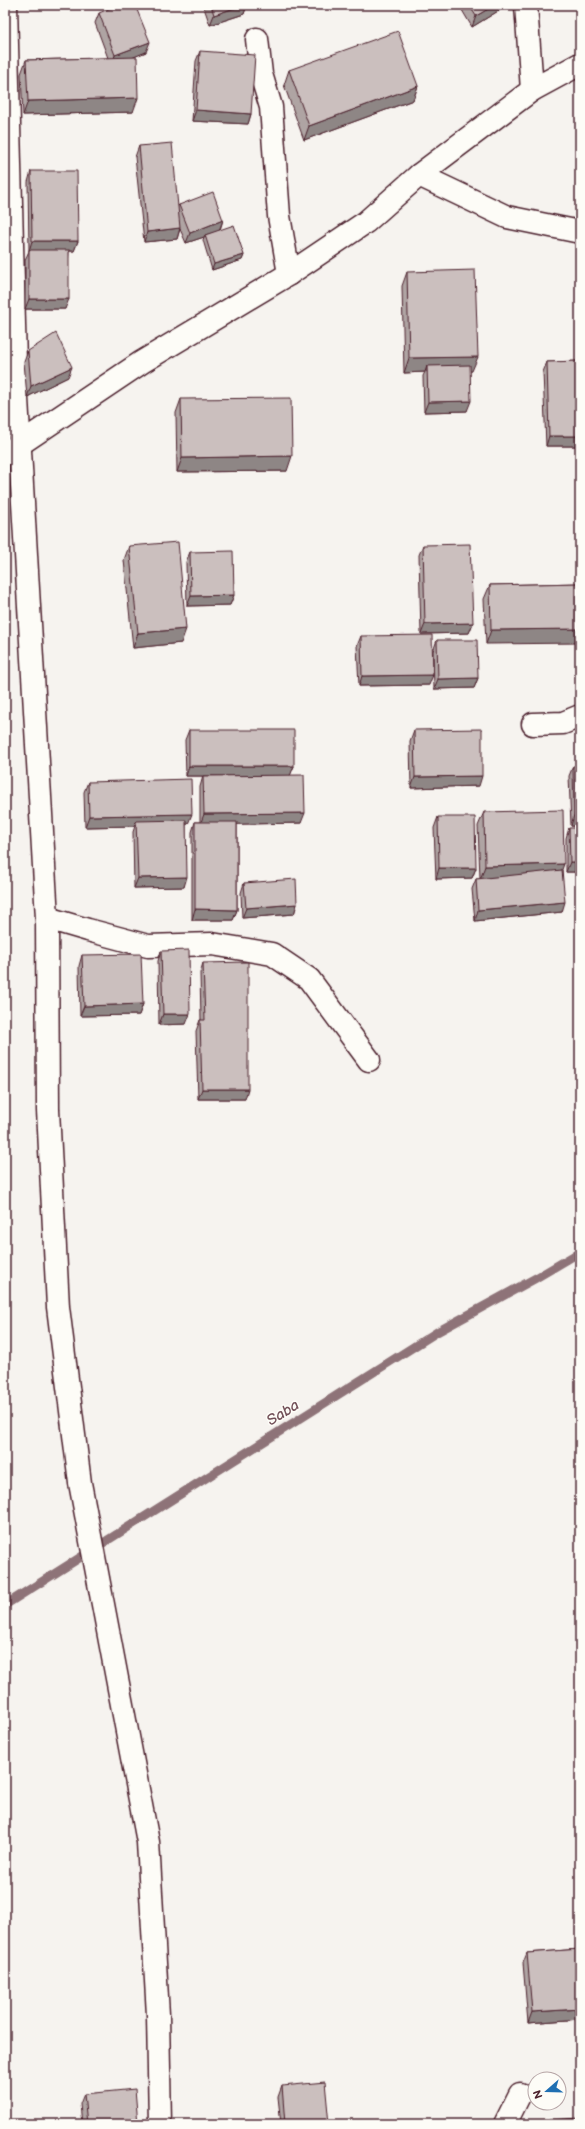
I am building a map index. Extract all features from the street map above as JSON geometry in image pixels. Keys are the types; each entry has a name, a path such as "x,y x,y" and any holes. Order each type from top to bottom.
{"street":[{"path":"6,5 15,364 13,449 47,918 48,1110 58,1307 80,1483 148,1842 158,2015 160,2124"},
{"path":"526,5 532,90"},
{"path":"257,39 261,74 271,107 279,216 289,274"},
{"path":"13,449 142,362 289,274 366,222 419,175 532,90 580,64"},
{"path":"419,175 507,217 580,232"},
{"path":"532,724 563,723 580,716"},
{"path":"47,918 148,946 212,944 272,954 309,979 370,1060"},
{"path":"505,2124 520,2094"}],"building":[{"path":"118,5 135,5 150,42 115,55 99,13"},
{"path":"211,5 243,5 214,15"},
{"path":"469,5 495,5 476,16"},
{"path":"398,31 418,86 309,126 289,70"},
{"path":"200,51 255,55 251,114 196,110"},
{"path":"137,57 138,98 28,101 26,60"},
{"path":"172,143 180,228 147,232 139,146"},
{"path":"31,171 77,171 78,241 32,241"},
{"path":"213,192 223,220 190,233 179,205"},
{"path":"234,225 244,255 214,264 205,235"},
{"path":"29,250 69,250 69,299 29,299"},
{"path":"475,270 478,357 409,358 407,272"},
{"path":"56,333 72,367 31,386 28,351"},
{"path":"580,361 580,436 549,436 547,362"},
{"path":"470,365 471,401 428,402 427,366"},
{"path":"291,398 292,456 182,458 181,399"},
{"path":"178,542 186,629 138,633 129,546"},
{"path":"470,544 473,623 425,624 423,545"},
{"path":"233,551 234,595 191,596 190,552"},
{"path":"580,583 580,629 491,630 490,585"},
{"path":"432,635 433,675 362,676 361,636"},
{"path":"437,640 477,640 478,678 438,679"},
{"path":"482,729 482,776 415,777 414,730"},
{"path":"189,730 294,730 294,766 189,766"},
{"path":"573,766 580,766 580,815 574,815"},
{"path":"304,775 305,813 204,814 203,776"},
{"path":"191,779 192,814 89,816 88,782"},
{"path":"563,810 564,864 485,866 484,812"},
{"path":"438,817 475,817 476,868 439,868"},
{"path":"186,820 187,877 138,878 136,821"},
{"path":"195,822 237,822 237,910 195,909"},
{"path":"569,828 580,828 580,862 570,862"},
{"path":"562,870 565,902 478,910 476,879"},
{"path":"296,879 297,904 246,908 244,883"},
{"path":"189,950 190,1014 163,1014 161,951"},
{"path":"141,954 143,1004 84,1006 82,955"},
{"path":"248,962 248,1089 202,1089 200,1020 205,1020 203,963"},
{"path":"580,1949 580,2009 532,2012 527,1953"},
{"path":"5,2082 7,2082 7,2124 5,2124"},
{"path":"325,2082 329,2124 285,2124 282,2086"},
{"path":"135,2089 138,2124 87,2124 84,2094"},
{"path":"580,2118 580,2124 534,2124 534,2121"}],"waterway":[{"name":"Saba","path":"5,1605 437,1332 536,1278 580,1252"}]}
